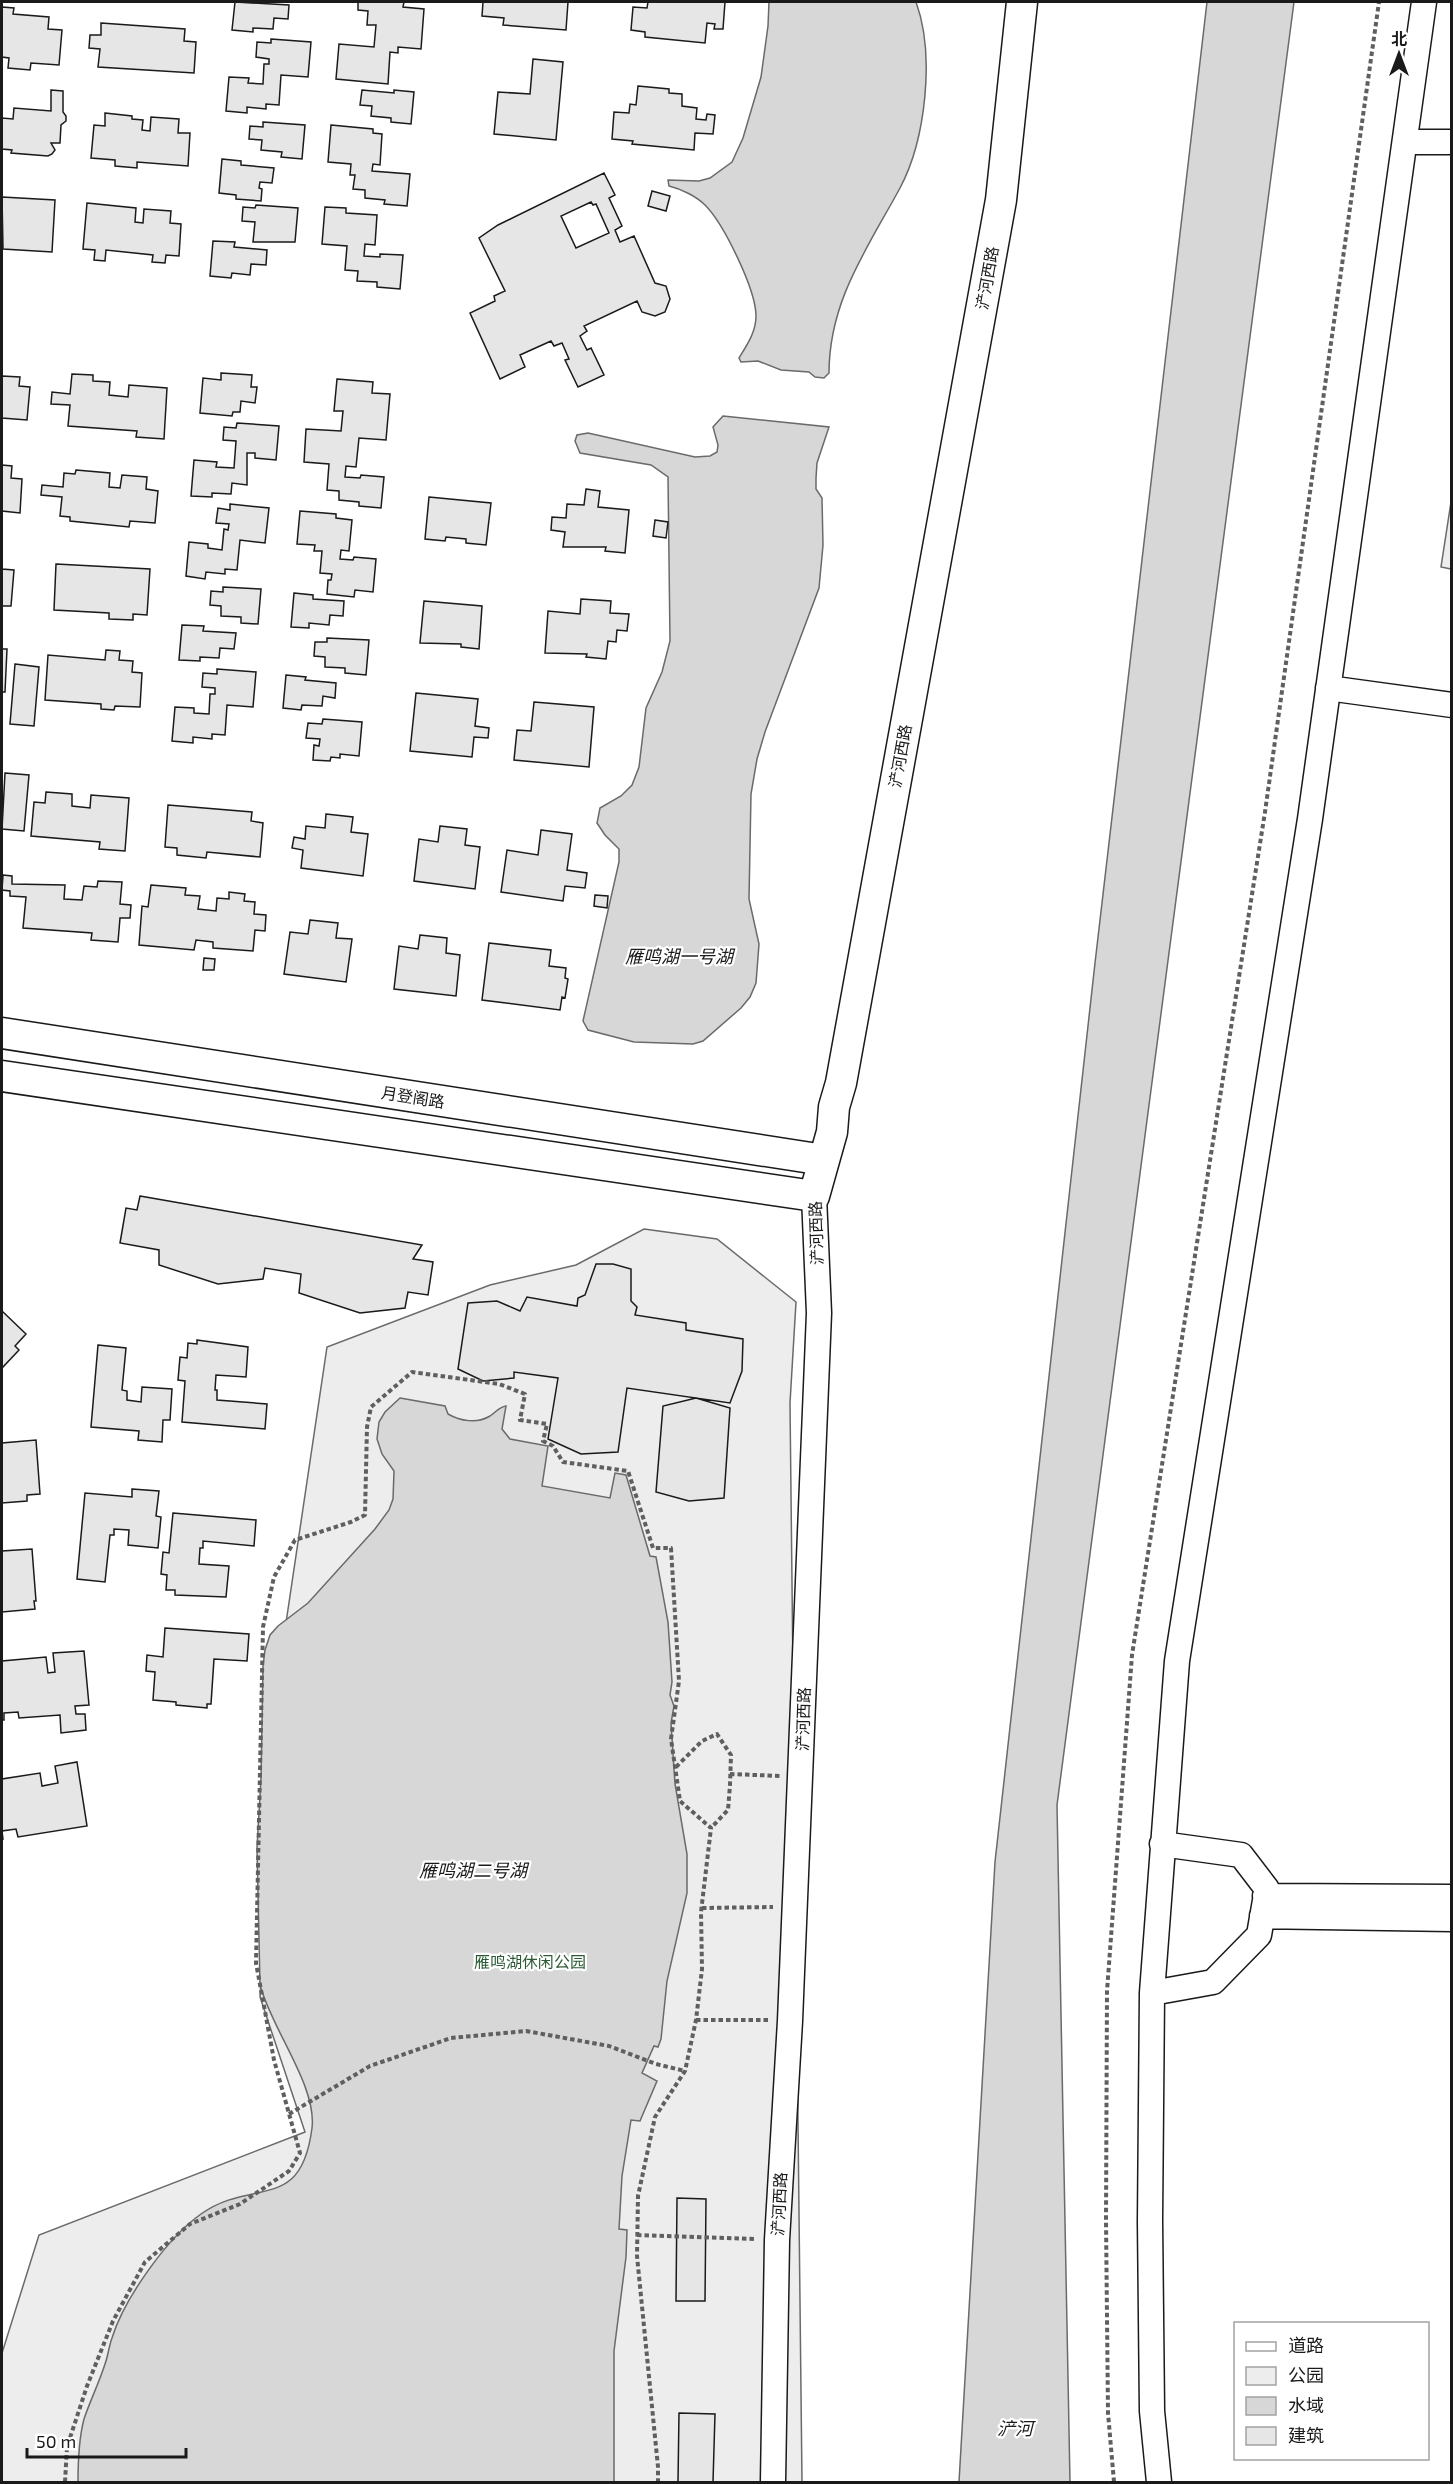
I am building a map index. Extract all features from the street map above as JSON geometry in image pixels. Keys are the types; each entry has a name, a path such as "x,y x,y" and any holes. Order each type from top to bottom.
{"main road":[{"name":"浐河西路","path":"814,1196 832,1132 834,1107 841,1083 1000,200 1022,2"},
{"name":"月登阁路","path":"2,1033 824,1161"},
{"path":"2,1076 814,1196"}],"street":[{"path":"1159,2482 1152,2411 1150,2220 1152,1993 1177,1661 1308,830 1425,2"},
{"path":"1405,142 1452,142"},
{"path":"1328,688 1452,705"},
{"name":"浐河西路","path":"773,2482 777,2240 790,2020 819,1313 814,1196"},
{"path":"1152,1993 1213,1982 1259,1935 1267,1889 1242,1855 1162,1844"},
{"path":"1264,1906 1452,1897"},
{"path":"1264,1906 1452,1919"}],"path":[{"path":"1114,2482 1108,2413 1107,1991 1132,1655 1265,812 1379,2"},
{"path":"65,2482 67,2447 87,2386 112,2321 145,2262 190,2224 240,2204 289,2171 300,2152 274,2060 256,1963 263,1627 274,1577 295,1540 351,1522 365,1515 367,1427 371,1407 412,1372 499,1384 525,1394 520,1420 547,1424 543,1442 553,1446 562,1462 628,1471 653,1548 671,1548 679,1681 671,1739 675,1768 680,1801 711,1828"},
{"path":"658,2482 636,2256 638,2196 655,2117 685,2071 696,2020 702,1969 702,1908 711,1828 728,1810 731,1755 717,1734 702,1741 675,1768"},
{"path":"730,1774 800,1777"},
{"path":"702,1908 795,1906"},
{"path":"696,2020 790,2020"},
{"path":"289,2114 370,2066 451,2038 526,2031 609,2046 656,2064 685,2071"},
{"path":"637,2235 777,2240"}],"green space":[{"path":"1451,502 1451,569 1441,567"},
{"name":"雁鸣湖休闲公园","path":"644,1229 717,1239 796,1302 790,1403 802,2482 2,2482 2,2353 39,2235 305,2132 260,1997 283,1643 327,1347 490,1285 576,1265"}],"water":[{"path":"769,2 916,2 922,23 925,46 925,96 916,146 900,188 852,276 835,322 829,373 824,378 815,377 809,372 781,370 758,361 741,362 739,358 753,333 756,322 755,305 745,274 713,214 697,199 669,186 668,180 699,181 710,178 732,162 743,138 761,77"},
{"name":"浐河","path":"1207,2 1294,2 1057,1805 1070,2482 959,2482 995,1862 1095,963"},
{"name":"雁鸣湖一号湖","path":"723,416 829,427 817,463 816,478 816,489 822,498 823,545 819,588 765,732 757,759 751,794 749,899 759,944 756,983 750,997 741,1008 703,1041 693,1044 634,1042 588,1030 583,1021 619,862 619,849 597,823 600,808 621,796 632,785 639,767 646,708 662,672 670,641 668,477 651,465 580,453 575,441 577,435 588,433 695,457 710,456 717,452 718,445 713,427"},
{"name":"雁鸣湖二号湖","path":"400,1398 445,1406 448,1414 469,1421 490,1416 506,1406 502,1429 510,1439 548,1446 542,1486 610,1498 615,1473 626,1475 650,1556 656,1557 668,1622 672,1682 670,1695 674,1706 671,1723 675,1784 687,1854 687,1893 667,1981 661,2039 658,2047 654,2046 642,2073 657,2081 640,2121 631,2120 622,2176 619,2229 627,2230 626,2257 614,2351 614,2482 78,2482 80,2442 84,2419 103,2371 118,2322 148,2270 174,2238 201,2214 220,2203 286,2183 297,2173 306,2155 312,2128 312,2112 308,2094 260,1985 257,1848 263,1666 270,1635 308,1603 375,1529 389,1510 393,1499 394,1471 382,1454 377,1439 379,1422 385,1412"}],"building":[{"path":"235,2 289,5 288,19 274,18 273,29 253,28 253,32 232,30"},
{"path":"358,2 404,2 403,7 424,9 421,49 398,47 398,53 390,52 388,84 336,79 339,44 374,47 376,25 367,25 368,11 358,10"},
{"path":"483,2 568,2 566,30 503,25 504,18 482,16"},
{"path":"648,2 725,2 723,29 714,29 715,24 707,23 705,43 645,37 645,32 631,30 633,7 647,8"},
{"path":"2,7 14,8 13,14 49,17 48,29 62,30 59,65 31,63 30,70 8,68 9,58 2,57"},
{"path":"101,23 185,29 184,41 196,42 194,73 98,67 100,49 89,48 90,35 101,35"},
{"path":"271,39 311,42 308,77 281,75 279,105 266,104 266,109 247,107 247,113 226,111 229,77 249,78 248,83 263,84 264,64 269,64 269,59 256,57 257,42 271,43"},
{"path":"533,59 563,62 556,140 494,134 498,92 530,94"},
{"path":"638,86 669,89 669,93 682,94 682,106 697,108 696,119 706,120 707,114 715,115 713,134 695,133 694,150 632,144 633,141 612,139 614,112 629,113 630,104 636,105"},
{"path":"51,90 63,91 63,112 66,116 66,121 61,125 60,143 51,143 55,150 52,154 48,156 11,153 12,150 2,149 2,118 13,119 14,108 51,111"},
{"path":"362,90 414,92 411,124 391,122 391,118 371,116 372,106 360,105"},
{"path":"105,113 132,116 132,119 143,120 142,130 150,131 151,117 179,119 178,133 190,133 188,166 137,162 137,168 115,166 115,160 91,158 94,125 105,126"},
{"path":"263,122 305,125 302,159 281,157 282,152 261,150 262,140 249,139 250,126 263,127"},
{"path":"331,125 373,129 373,133 382,134 380,165 373,164 372,171 410,174 407,206 384,204 385,200 365,198 365,190 353,189 355,175 350,175 351,164 328,162"},
{"path":"222,159 241,161 241,165 274,168 272,183 260,182 261,201 236,199 236,195 219,193"},
{"path":"604,173 615,195 609,198 622,226 615,230 620,242 634,236 655,283 666,286 670,299 665,312 655,316 642,312 637,301 584,326 587,331 580,336 587,350 591,348 604,375 578,387 565,360 569,359 562,343 554,346 551,341 520,355 525,367 500,379 470,313 495,301 494,296 505,291 479,238 498,225","holes":["591,202 593,205 596,204 609,233 576,248 561,216"]},
{"path":"652,191 670,196 666,211 648,206"},
{"path":"2,197 55,200 52,252 3,249"},
{"path":"87,203 136,208 135,222 143,223 144,209 171,211 170,223 181,224 179,256 166,255 165,263 152,262 153,255 106,250 105,261 94,260 95,250 83,249"},
{"path":"256,205 298,208 295,242 253,242 255,222 242,221 243,207 255,208"},
{"path":"325,207 346,208 346,213 377,215 375,245 365,244 364,256 403,255 400,289 377,287 377,282 357,281 358,271 345,270 347,246 322,244"},
{"path":"213,241 235,242 234,247 267,250 266,265 251,264 250,275 232,273 231,278 210,276"},
{"path":"221,373 252,375 251,387 257,387 255,403 241,401 240,412 233,412 232,416 200,413 203,378 221,380"},
{"path":"72,374 93,375 93,381 110,382 109,395 128,397 129,385 167,388 164,439 136,437 137,431 68,426 70,405 51,404 52,392 70,394"},
{"path":"2,376 20,377 19,386 30,387 27,420 2,418"},
{"path":"337,379 373,382 372,393 390,394 386,440 359,438 356,467 346,466 345,477 360,478 361,475 384,477 381,508 359,506 359,502 339,500 339,491 327,490 329,464 304,462 306,429 341,431 343,411 334,411"},
{"path":"237,423 279,426 276,460 255,458 255,453 247,453 247,485 232,483 231,494 212,493 212,497 191,496 194,460 217,462 216,467 234,468 236,441 223,440 224,427 236,428"},
{"path":"2,465 12,466 11,478 22,479 20,513 2,511"},
{"path":"76,470 110,473 109,487 120,488 122,475 147,477 146,489 158,491 155,523 130,521 129,527 70,521 70,517 60,516 62,497 41,495 42,485 63,487 64,473 75,474"},
{"path":"586,489 600,491 598,507 629,510 625,553 605,551 606,547 563,547 565,532 551,530 552,517 566,518 567,504 584,505"},
{"path":"429,497 491,503 486,545 466,543 466,539 446,537 445,541 425,539"},
{"path":"230,504 269,508 265,543 240,540 237,570 225,569 225,574 206,572 205,579 186,576 189,542 208,544 208,548 222,550 224,529 228,530 229,524 216,523 218,508 230,510"},
{"path":"300,511 336,514 336,518 352,520 349,551 341,550 340,559 353,560 354,557 376,559 373,592 355,590 354,597 327,594 328,580 331,580 332,574 320,573 322,551 314,551 315,545 297,544"},
{"path":"655,520 668,522 666,538 653,536"},
{"path":"56,564 150,569 147,615 133,614 133,620 109,619 109,613 54,610"},
{"path":"2,569 14,570 11,606 2,606"},
{"path":"223,587 261,589 258,624 241,623 241,617 221,616 221,606 210,605 211,591 223,592"},
{"path":"294,593 313,595 313,599 344,601 343,616 330,615 329,625 309,623 309,628 291,627"},
{"path":"581,599 611,601 610,613 629,614 627,631 617,630 616,642 608,641 606,659 586,657 587,654 545,653 548,611 580,614"},
{"path":"424,601 482,606 479,649 461,647 461,644 420,643"},
{"path":"182,625 204,626 203,631 236,633 234,649 220,648 219,658 200,657 200,661 179,660"},
{"path":"327,638 369,640 366,675 345,673 345,668 325,667 325,657 314,656 315,642 327,642"},
{"path":"2,649 7,649 5,692 2,692"},
{"path":"106,650 120,651 119,660 133,661 132,672 142,673 140,707 115,706 114,710 101,709 101,704 45,700 48,655 105,660"},
{"path":"15,664 39,667 34,726 10,724"},
{"path":"217,669 256,672 253,707 227,705 225,735 212,734 212,739 193,737 193,743 172,741 175,707 194,708 194,713 209,714 210,694 215,694 215,688 202,687 203,673 217,674"},
{"path":"286,675 306,677 305,680 336,683 335,698 323,696 322,706 302,705 301,710 283,708"},
{"path":"416,693 478,699 475,726 489,728 488,738 474,737 472,757 410,751"},
{"path":"534,702 594,707 589,767 514,760 517,730 531,731"},
{"path":"323,719 362,722 359,756 340,754 340,758 331,757 330,761 313,760 314,745 319,746 320,739 306,738 308,723 322,724"},
{"path":"5,773 29,775 24,831 2,829"},
{"path":"46,792 72,794 72,806 90,808 91,795 129,798 125,851 99,849 100,842 31,836 34,802 45,803"},
{"path":"168,805 252,812 251,821 263,823 260,857 207,852 206,858 177,855 177,848 165,847"},
{"path":"326,814 353,817 351,832 368,834 363,876 301,868 303,850 292,848 294,837 305,839 306,826 325,828"},
{"path":"440,826 467,829 465,845 480,847 475,889 414,881 419,839 438,842"},
{"path":"541,830 572,834 567,870 587,873 585,888 565,886 563,901 501,892 507,850 538,855"},
{"path":"3,875 12,876 12,884 65,885 64,899 82,900 84,886 97,887 98,881 122,882 120,904 131,905 130,918 120,918 118,942 91,940 92,933 23,928 26,897 10,896 10,891 2,890"},
{"path":"151,885 186,888 185,895 200,896 198,909 216,911 217,898 229,899 229,892 245,894 244,901 255,902 254,914 266,915 265,931 255,930 253,951 213,948 213,942 196,940 194,950 139,945 142,906 148,907"},
{"path":"595,895 608,896 607,908 594,906"},
{"path":"310,920 338,923 336,938 352,939 346,982 284,974 290,932 308,934"},
{"path":"420,935 447,938 446,953 460,955 456,996 394,989 399,946 418,949"},
{"path":"489,943 551,950 549,966 566,968 565,978 568,979 565,998 562,997 560,1010 482,1000"},
{"path":"204,958 215,959 214,970 203,970"},
{"path":"140,1196 422,1245 413,1259 433,1262 428,1295 408,1292 405,1308 360,1313 299,1293 301,1274 265,1268 263,1279 218,1284 159,1265 159,1250 120,1243 126,1208 137,1210"},
{"path":"596,1264 613,1264 631,1269 631,1301 637,1307 635,1315 686,1323 686,1330 743,1339 742,1371 730,1403 627,1388 618,1452 581,1454 548,1439 558,1378 514,1372 514,1378 483,1381 458,1369 468,1303 497,1301 520,1311 527,1297 577,1306 578,1298 585,1295"},
{"path":"2,1311 26,1334 15,1346 19,1350 2,1368"},
{"path":"197,1340 248,1347 246,1377 216,1375 217,1400 267,1404 265,1429 182,1422 185,1381 178,1380 180,1357 187,1358 188,1343 197,1344"},
{"path":"98,1345 126,1348 122,1390 127,1391 127,1400 141,1402 142,1387 172,1389 170,1420 163,1420 162,1442 138,1440 139,1431 91,1427"},
{"path":"696,1398 730,1408 724,1498 689,1501 656,1492 663,1406"},
{"path":"36,1440 40,1494 27,1495 27,1501 2,1503 2,1443"},
{"path":"132,1489 159,1491 156,1516 161,1517 158,1548 128,1545 129,1530 114,1529 114,1535 110,1535 105,1582 77,1579 85,1493 132,1497"},
{"path":"173,1513 256,1520 254,1546 203,1541 203,1548 200,1548 199,1564 229,1566 226,1597 175,1595 175,1590 166,1590 167,1575 161,1574 163,1552 169,1553"},
{"path":"32,1549 35,1609 2,1612 2,1551"},
{"path":"165,1628 249,1634 247,1661 214,1659 211,1704 207,1704 207,1708 153,1700 155,1672 146,1671 147,1655 163,1657"},
{"path":"84,1651 89,1705 75,1706 76,1714 85,1714 86,1730 61,1733 60,1715 19,1718 18,1712 4,1713 4,1720 2,1720 2,1661 46,1657 48,1673 55,1672 53,1653"},
{"path":"77,1762 87,1826 18,1837 16,1829 2,1831 2,1779 40,1773 42,1786 58,1783 55,1766"},
{"path":"677,2198 706,2199 705,2301 676,2301"},
{"path":"679,2413 715,2414 713,2482 678,2482"}]}
